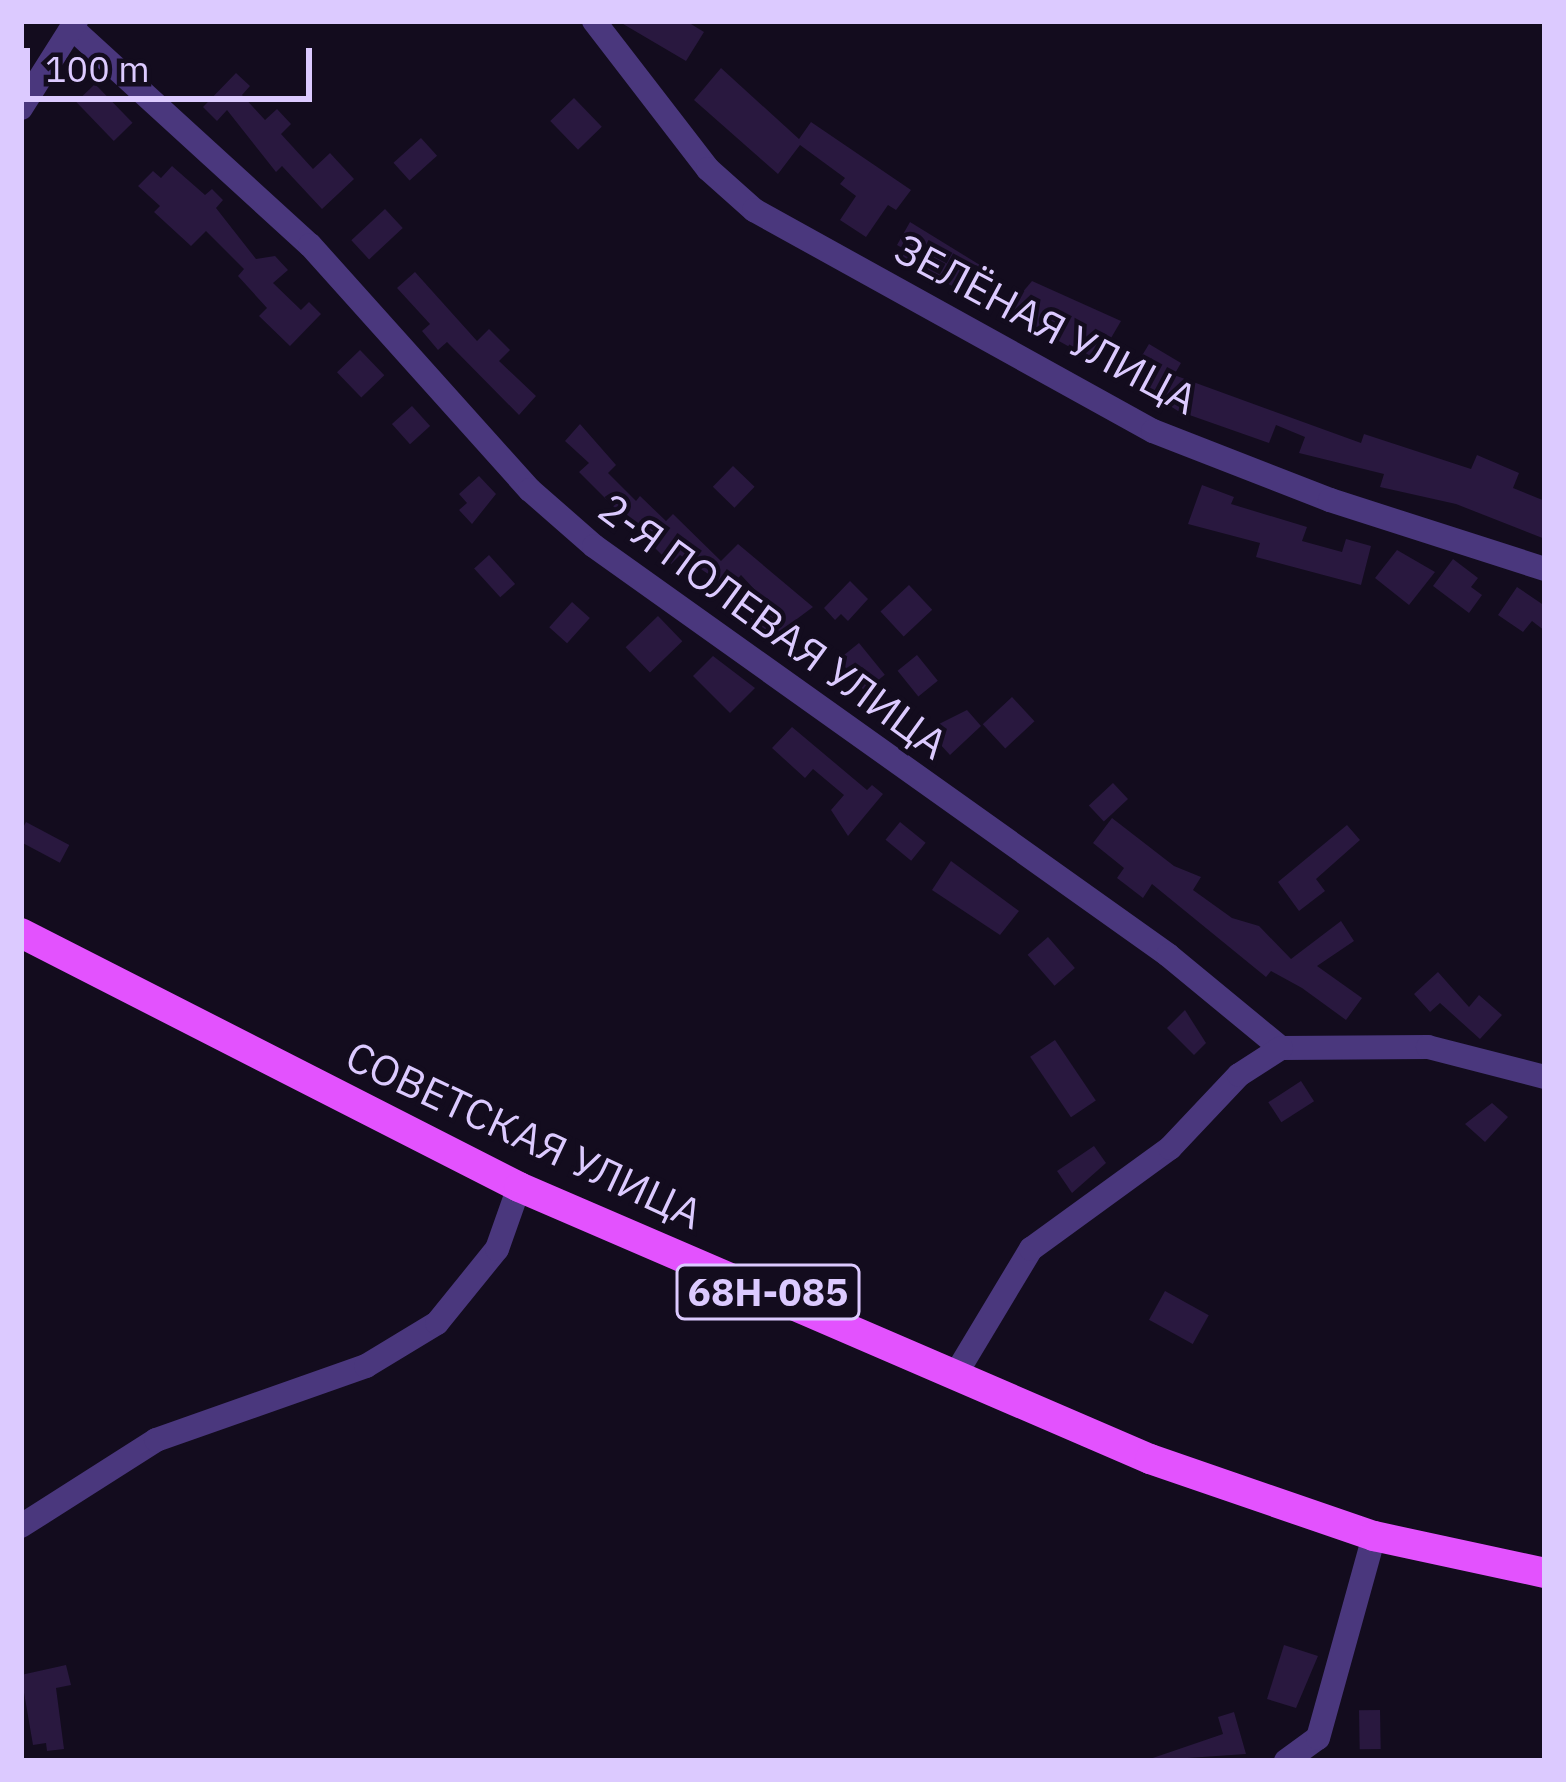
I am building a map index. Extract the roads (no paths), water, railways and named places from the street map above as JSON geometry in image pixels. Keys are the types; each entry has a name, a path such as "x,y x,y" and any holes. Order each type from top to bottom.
{"main road":[{"name":"СОВЕТСКАЯ УЛИЦА","path":"21,933 519,1187 1150,1459 1374,1536 1545,1573"}],"street":[{"name":"ЗЕЛЁНАЯ УЛИЦА","path":"593,21 708,170 754,209 1153,431 1330,500 1545,569"},
{"path":"21,108 74,24"},
{"name":"2-Я ПОЛЕВАЯ УЛИЦА","path":"74,24 310,245 530,490 594,547 1168,955 1281,1048"},
{"path":"957,1372 1031,1249 1170,1148 1239,1075 1281,1048 1428,1046 1545,1077"},
{"path":"21,1526 156,1440 366,1366 437,1323 497,1249 519,1187"},
{"path":"1286,1761 1318,1738 1374,1536"}]}
